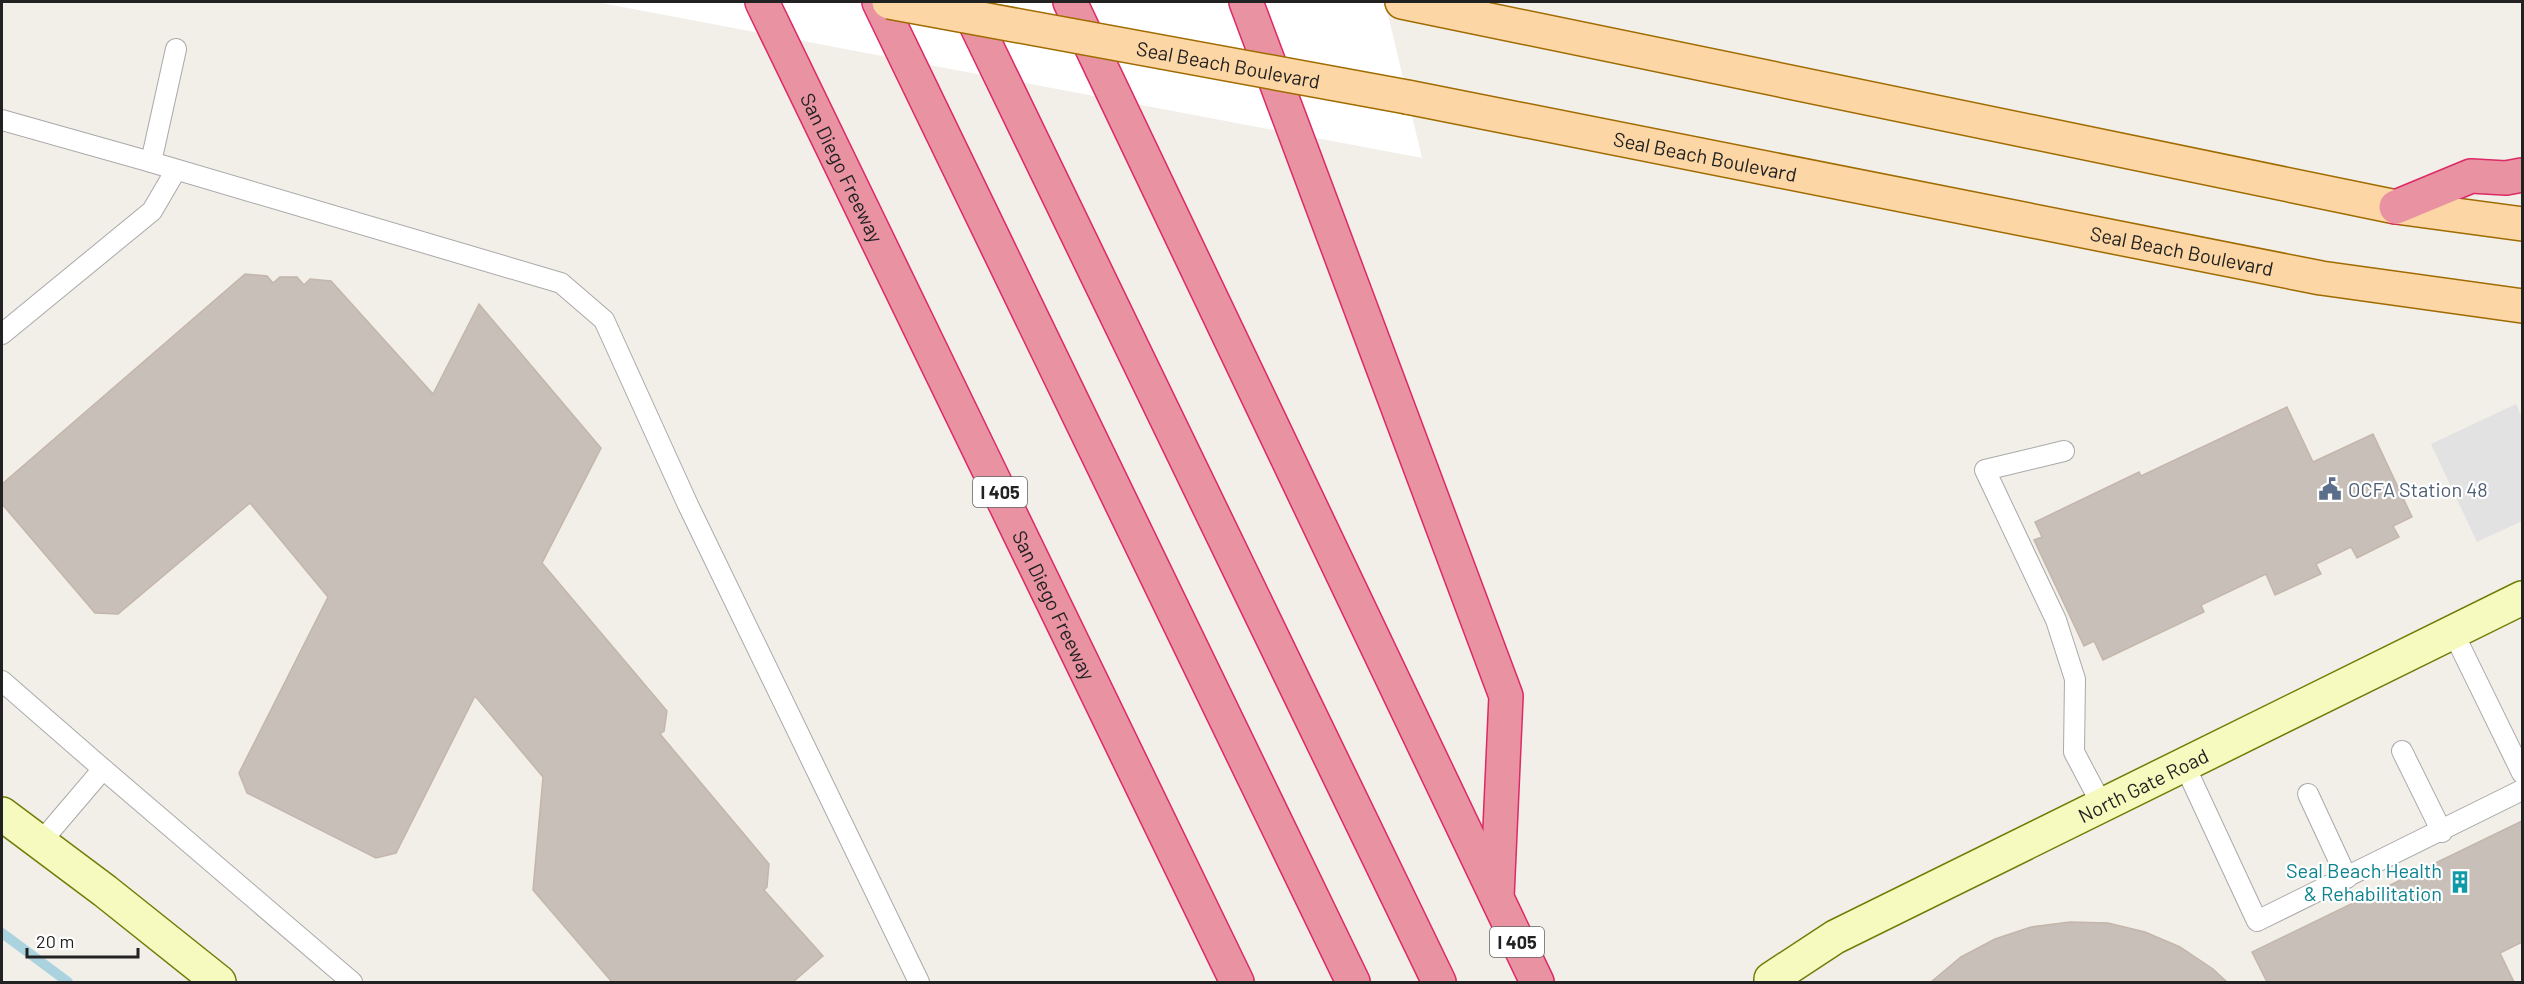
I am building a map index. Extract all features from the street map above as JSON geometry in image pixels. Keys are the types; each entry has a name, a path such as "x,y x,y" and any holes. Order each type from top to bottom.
{"highway":[{"name":"San Diego Freeway","path":"762,2 1237,982"},
{"path":"879,2 1353,982"},
{"path":"965,2 1439,982"},
{"name":"I 405","path":"1070,2 1537,982"},
{"path":"1246,2 1506,696 1497,901"},
{"path":"2396,207 2471,176 2506,178 2523,175"}],"main road":[{"name":"Seal Beach Boulevard","path":"889,2 1407,97 2321,278 2523,306"},
{"path":"1402,2 2396,207 2523,224"}],"street":[{"name":"North Gate Road","path":"1771,982 1771,979 1834,937 2453,632 2520,605"},
{"path":"2,814 219,982"}],"lane":[{"path":"151,162 176,49"},
{"path":"2,120 561,283 604,320 693,516 919,982"},
{"path":"2,334 152,211 176,170"},
{"path":"2064,452 1985,471 2056,620 2075,679 2073,752 2102,805"},
{"path":"2453,632 2523,773"},
{"path":"2,681 352,982"},
{"path":"2402,751 2442,832"},
{"path":"2184,764 2257,921 2347,879 2523,790"},
{"path":"40,843 103,769"},
{"path":"2308,794 2347,879"}],"shaded area":[{"path":"2516,404 2522,418 2522,521 2477,542 2431,444"}],"pier":[{"path":"596,2 1385,2 1422,158"}],"building":[{"path":"245,274 267,276 273,283 280,277 297,277 304,285 310,279 331,281 433,394 479,304 601,448 542,563 667,711 664,731 660,734 769,864 767,887 764,890 823,956 793,982 612,982 533,890 543,777 475,696 396,853 376,858 247,793 239,773 328,597 250,503 118,614 95,613 2,504 2,484"},
{"path":"2287,407 2313,462 2373,434 2412,517 2393,526 2399,537 2357,558 2351,547 2316,564 2321,574 2275,595 2266,574 2201,605 2204,612 2103,660 2094,641 2084,646 2034,540 2042,537 2035,522 2139,472 2141,476"},
{"name":"Seal Beach Health & Rehabilitation","path":"2522,821 2522,942 2500,953 2514,982 2267,982 2252,952"},
{"path":"2070,922 2108,923 2145,932 2180,947 2213,969 2227,982 1931,982 1961,957 1995,939 2031,927"}],"waterway":[{"path":"2,933 68,982"}],"place":[{"name":"OCFA Station 48","path":"2330,489"},
{"name":"Seal Beach Health & Rehabilitation","path":"2460,882"}]}
